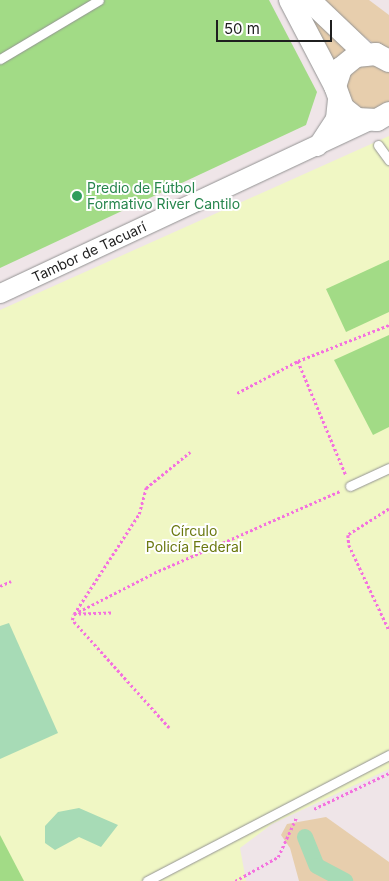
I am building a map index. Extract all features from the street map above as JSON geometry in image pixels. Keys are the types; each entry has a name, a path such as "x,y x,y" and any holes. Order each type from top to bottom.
{"street":[{"path":"290,0 336,93 349,114 367,121 389,113"},
{"path":"309,0 366,54 389,61"},
{"path":"315,149 335,118 336,93 348,61 366,54"},
{"name":"Tambor de Tacuarí","path":"0,293 315,149 367,121"}],"lane":[{"path":"0,59 98,0"},
{"path":"378,145 389,160"},
{"path":"350,486 389,468"},
{"path":"146,881 389,755"}],"path":[{"path":"237,393 298,361 389,325"},
{"path":"74,614 154,573 350,486 298,361"},
{"path":"169,728 72,620 74,614 139,514 146,488 190,452"},
{"path":"389,509 348,534 349,546 389,630"},
{"path":"0,586 11,581"},
{"path":"74,614 111,613"},
{"path":"311,811 389,773"},
{"path":"235,881 278,857 294,819 303,815"}],"shaded area":[{"path":"303,0 352,51 334,68"},
{"path":"315,0 369,0 389,15 389,55"},
{"path":"365,60 389,71 389,106 381,112 356,109 344,86 350,70"},
{"path":"9,623 58,733 0,759 0,626"},
{"path":"79,808 118,825 101,847 79,837 55,850 45,843 45,826 58,812"},
{"path":"326,817 389,862 389,881 299,881 290,848 281,835 287,824"}],"green space":[{"name":"Predio de Fútbol Formativo River Cantilo","path":"0,0 269,0 317,92 306,125 0,268"},
{"name":"Círculo Policía Federal","path":"389,136 389,769 272,824 240,848 246,881 0,881 0,310"},
{"path":"389,260 389,312 346,332 326,289"},
{"path":"389,335 389,427 373,435 334,360"},
{"path":"0,835 24,881 0,881"}],"waterway":[{"path":"305,837 317,866 345,881"}],"place":[{"name":"Predio de Fútbol Formativo River Cantilo","path":"77,196"}]}
